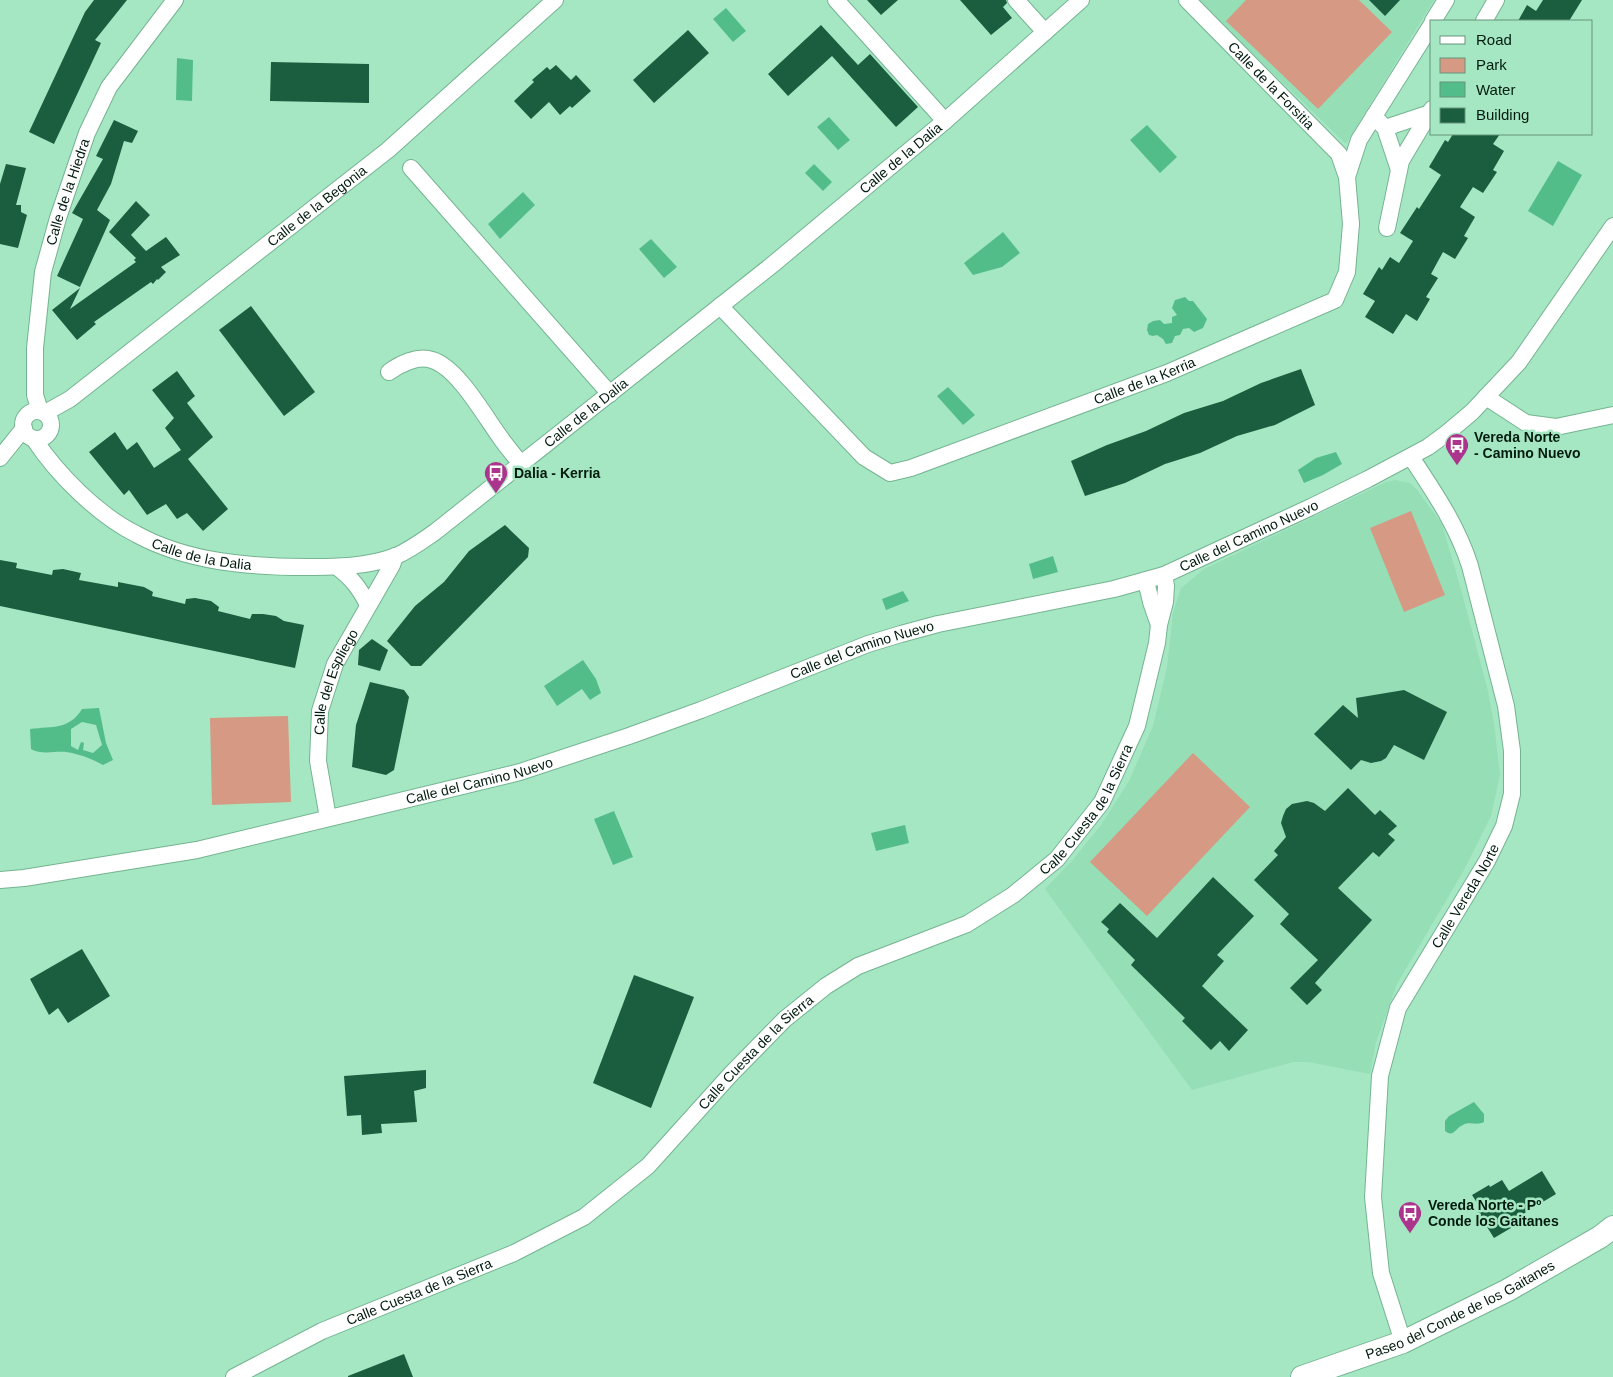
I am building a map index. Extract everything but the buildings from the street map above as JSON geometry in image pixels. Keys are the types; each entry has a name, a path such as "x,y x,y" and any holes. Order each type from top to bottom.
{"street":[{"name":"Calle de la Hiedra","path":"46,416 35,394 34,348 43,272 61,208 87,133 109,87 176,0"},
{"path":"836,0 945,121"},
{"path":"1016,0 1046,32"},
{"name":"Calle de la Dalia","path":"29,435 71,485 112,519 136,534 189,554 227,562 281,567 337,567 365,564 395,556 408,550 435,532 772,265 945,121 1081,0"},
{"name":"Calle de la Forsitia","path":"1188,0 1339,154 1347,177"},
{"name":"Calle de la Kerria","path":"1433,20 1446,0"},
{"path":"1485,20 1496,0"},
{"name":"Calle de la Begonia","path":"46,416 388,150 547,2"},
{"name":"Calle de la Kerria","path":"720,306 864,456 890,473 911,468 1167,373 1335,300 1347,272 1351,224 1347,177 1359,140 1379,122 1430,26"},
{"path":"1399,170 1379,122 1430,111"},
{"path":"1387,228 1401,161 1430,113"},
{"path":"411,168 610,394"},
{"name":"Calle del Camino Nuevo","path":"0,880 24,878 197,850 520,772 683,717 868,644 938,624 1114,589 1164,575 1311,507 1428,447 1472,412 1518,362 1611,231"},
{"path":"389,372 397,366 421,358 432,360 446,367 474,398 521,464"},
{"path":"1486,397 1526,423 1556,427 1613,415"},
{"path":"33,412 46,416 48,434 42,439 29,435 24,421 27,415 33,412"},
{"path":"3,455 29,435"},
{"name":"Calle Vereda Norte","path":"1404,1342 1381,1273 1372,1197 1380,1076 1398,1008 1487,861 1504,826 1512,794 1510,728 1504,695 1463,544 1445,509 1411,457"},
{"name":"Calle del Espliego","path":"328,818 318,761 320,710 334,664 383,581 395,556"},
{"path":"337,567 358,586 368,605"},
{"name":"Calle Cuesta de la Sierra","path":"234,1377 322,1332 514,1252 584,1217 648,1166 785,1019 826,986 858,966 967,924 1013,895 1057,859 1102,802 1137,726 1157,643 1159,625 1166,602 1164,575"},
{"path":"1146,581 1159,625"},
{"name":"Paseo del Conde de los Gaitanes","path":"1302,1377 1404,1342 1508,1290 1613,1227"}],"shaded area":[{"path":"1197,0 1434,0 1346,144"},
{"path":"1395,480 1410,483 1442,524 1462,593 1488,691 1494,723 1500,775 1491,816 1464,870 1397,984 1376,1042 1370,1074 1308,1062 1293,1062 1192,1090 1045,889 1071,862 1101,825 1129,781 1153,726 1167,667 1173,613 1181,588 1204,569 1386,482"}],"green space":[{"path":"1246,0 1359,0 1392,32 1318,109 1226,21"},
{"path":"1411,511 1445,595 1404,612 1370,528"},
{"path":"288,716 291,802 212,805 210,718"},
{"path":"1193,753 1250,807 1147,916 1090,862"}],"water":[{"path":"726,8 746,31 733,42 713,19"},
{"path":"177,58 193,60 192,101 176,100"},
{"path":"829,117 850,140 838,150 817,127"},
{"path":"1147,125 1177,157 1160,173 1130,140"},
{"path":"1558,161 1582,175 1553,226 1528,211"},
{"path":"814,164 832,182 823,191 805,173"},
{"path":"523,192 535,205 500,239 488,224"},
{"path":"1003,232 1020,253 1002,267 973,275 964,263"},
{"path":"651,239 677,267 664,278 639,249"},
{"path":"1185,297 1189,301 1193,301 1207,319 1203,328 1194,332 1189,328 1183,329 1180,335 1175,336 1172,343 1166,344 1157,335 1149,335 1147,330 1148,324 1153,321 1160,320 1164,324 1172,323 1172,317 1177,315 1172,308 1175,300"},
{"path":"948,387 975,415 963,425 937,396"},
{"path":"1336,452 1342,464 1304,483 1298,470 1316,458"},
{"path":"1053,556 1058,572 1033,579 1029,564"},
{"path":"903,591 909,601 886,610 882,599"},
{"path":"583,660 596,679 601,693 590,700 582,689 557,706 544,686"},
{"path":"99,708 106,743 113,760 103,765 86,757 71,753 44,752 31,749 30,729 66,724 72,721 82,709","holes":["82,722 96,725 102,745 93,753 83,750 84,743 81,742 78,750 71,746 71,729"]},
{"path":"614,811 633,857 613,865 594,819"},
{"path":"905,825 909,843 876,851 871,833"},
{"path":"1474,1102 1484,1114 1484,1122 1479,1124 1468,1123 1460,1126 1453,1133 1445,1131 1445,1121 1449,1116"}],"place":[{"name":"Vereda Norte - Camino Nuevo","path":"1457,466"},
{"name":"Dalia - Kerria","path":"496,494"},
{"name":"Vereda Norte - Pº Conde los Gaitanes","path":"1410,1234"}]}
